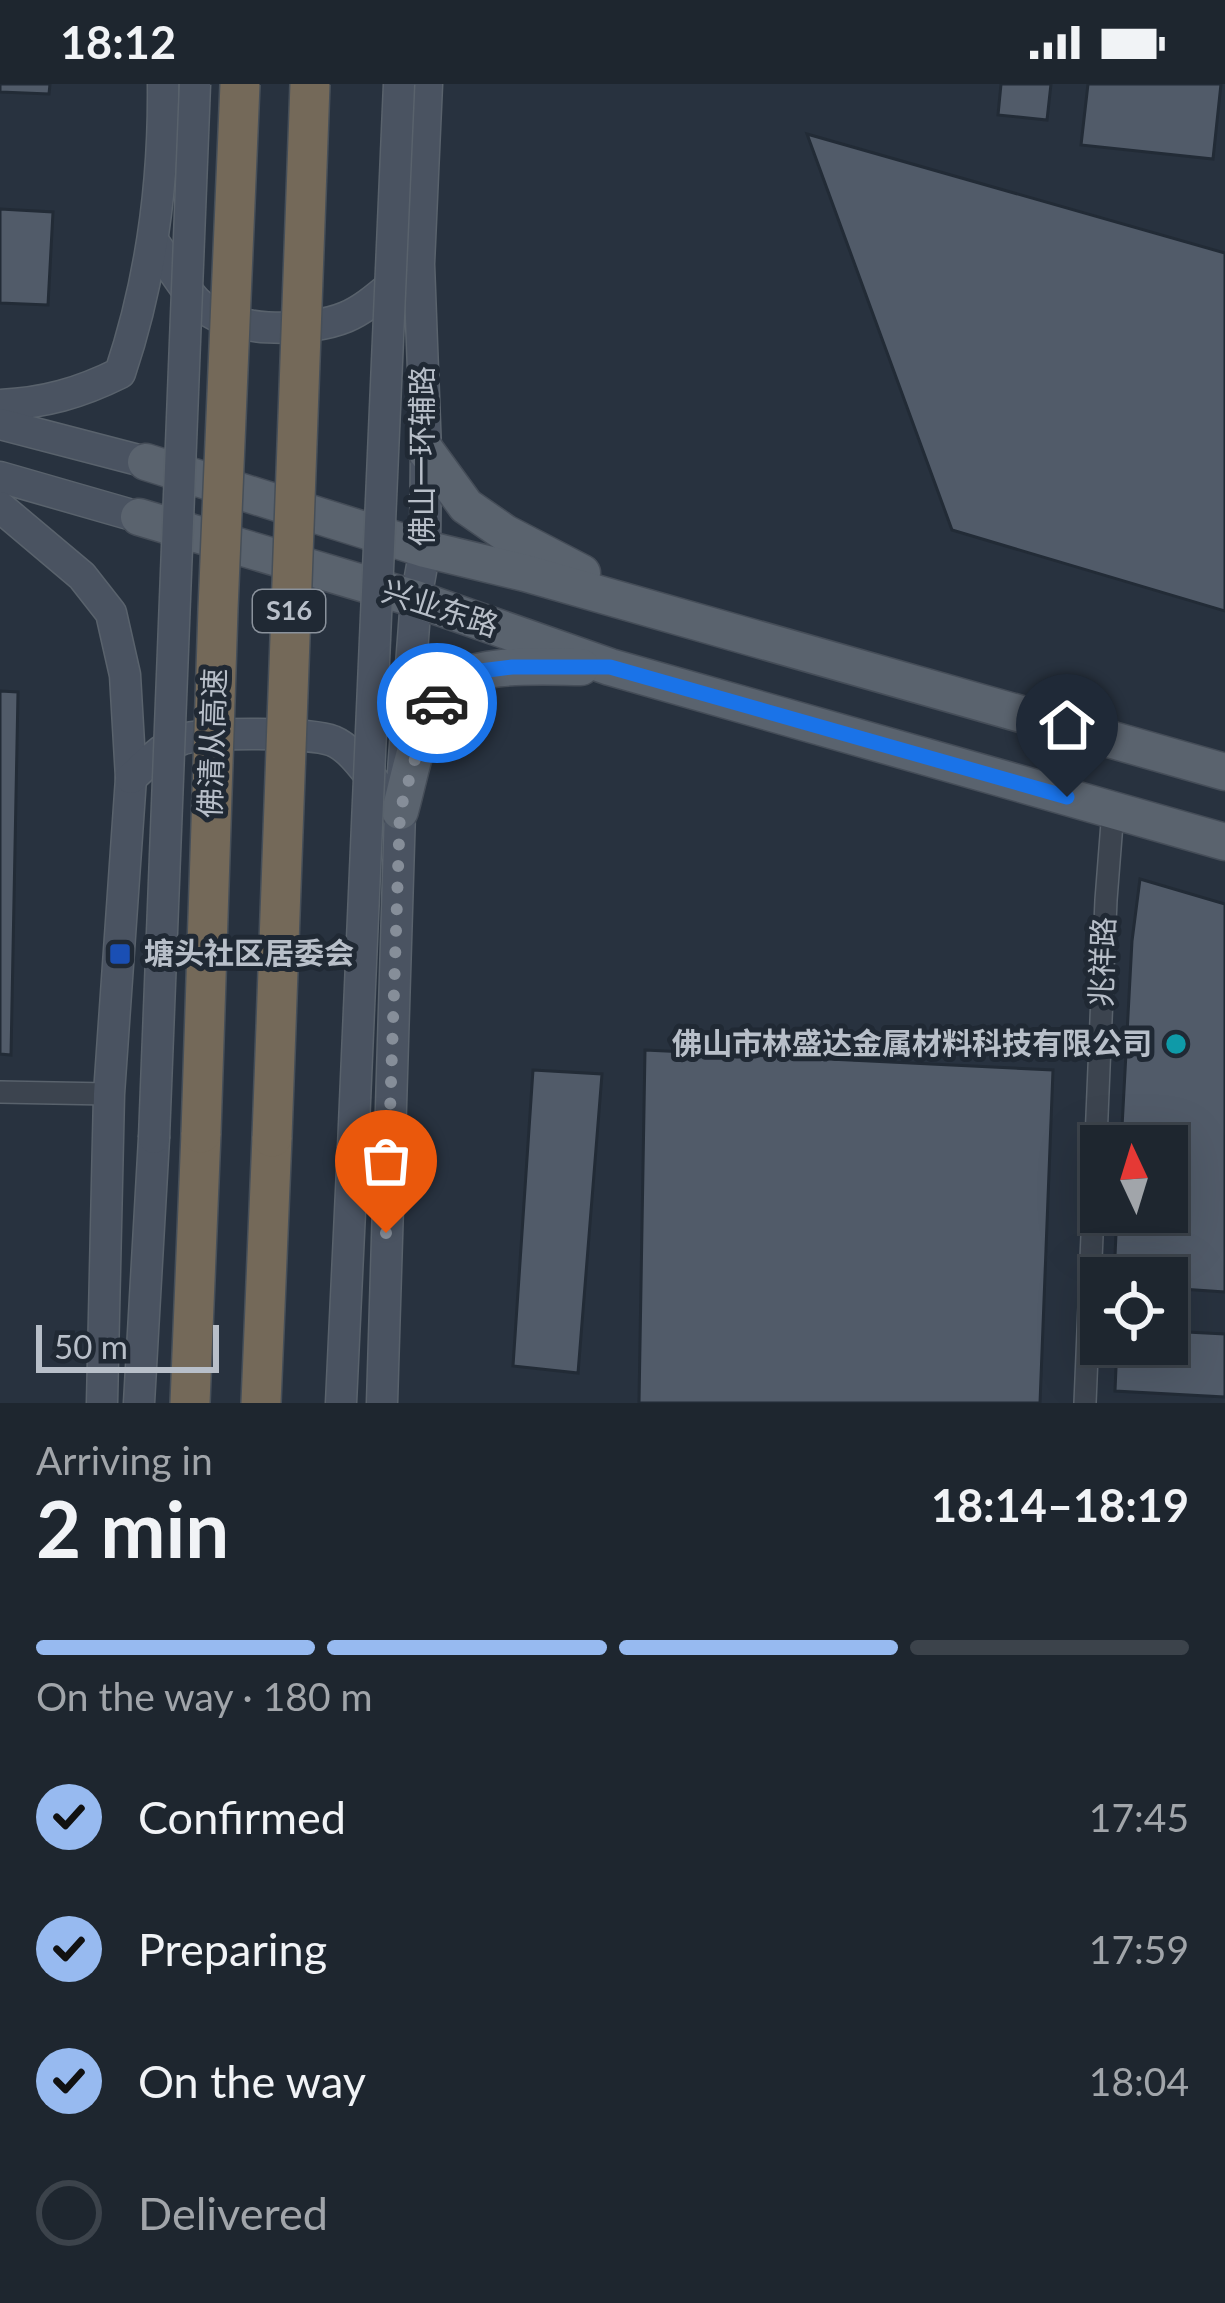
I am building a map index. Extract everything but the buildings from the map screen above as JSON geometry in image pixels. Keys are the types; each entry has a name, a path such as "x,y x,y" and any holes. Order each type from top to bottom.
{"highway":[{"name":"佛清从高速","path":"190,1403 240,84"},
{"name":"S16","path":"260,1403 310,84"}],"main road":[{"path":"0,405 38,403 86,391 120,374 153,241 164,128 163,84"},
{"path":"139,1403 154,1138 195,84"},
{"name":"佛山一环辅路","path":"341,1403 399,84"},
{"name":"佛山一环辅路","path":"382,1403 400,811 416,599 425,549 418,264 427,84"},
{"path":"153,241 196,302 226,320 251,326 296,327 340,320 418,264"},
{"path":"0,424 146,462"},
{"path":"426,451 466,506 505,533 659,613"},
{"name":"兴业东路","path":"146,462 425,549 1225,772"},
{"path":"0,476 139,517"},
{"path":"0,507 82,576 111,614 125,675 131,778 110,1094 102,1403"},
{"name":"兴业东路","path":"139,517 416,599 610,667 1225,842"},
{"path":"400,811 426,721 447,686 480,671 512,667 610,667"},
{"path":"131,778 167,746 184,739 230,734 316,738 334,741 348,752 400,811"}],"street":[{"name":"兆祥路","path":"1085,1403 1113,810"},
{"path":"0,1092 110,1094"}],"way so far":[{"path":"386,1233 400,811 426,721 437,703"}],"place":[{"name":"塘头社区居委会","path":"120,954"},
{"name":"佛山市林盛达金属材料科技有限公司","path":"1176,1044"}],"route":[{"path":"437,703 447,686 480,671 610,667 1067,797"}]}
